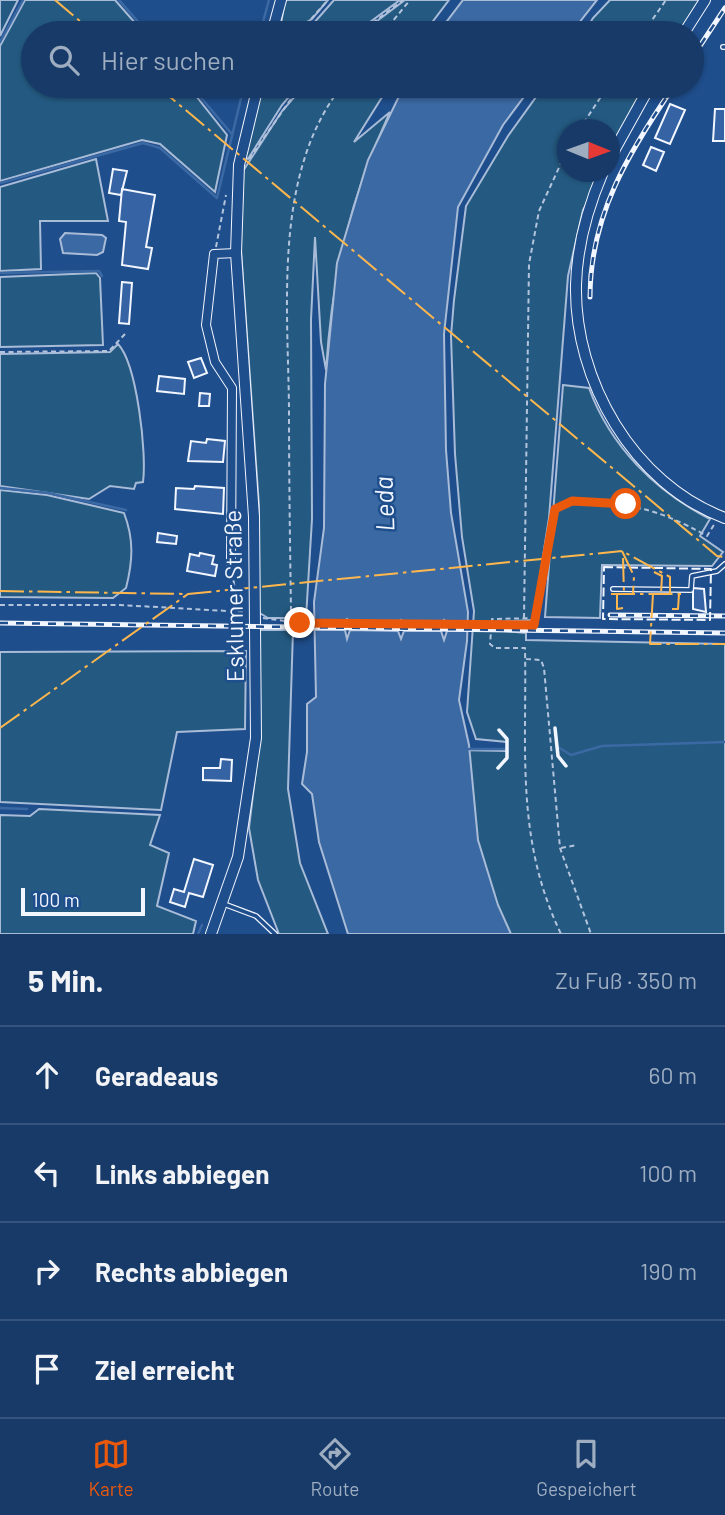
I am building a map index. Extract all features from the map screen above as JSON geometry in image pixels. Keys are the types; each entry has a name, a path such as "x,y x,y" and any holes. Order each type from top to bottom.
{"street":[{"path":"275,21 281,0"},
{"path":"692,21 705,0"},
{"name":"Esklumer Straße","path":"211,934 224,904 245,822 256,721 254,517 236,253 239,165 255,98"},
{"path":"620,140 643,98"},
{"path":"600,182 582,236 576,284 579,331 593,380 608,413 640,457 676,490 722,517"},
{"path":"214,254 236,253"},
{"name":"Esklumer Straße","path":"214,254 206,325 215,362 232,388 231,564"}],"lane":[{"path":"613,589 691,590 692,576 717,571 725,565"},
{"path":"224,904 256,916 275,934"}],"path":[{"path":"309,21 328,0"},
{"path":"375,21 402,0"},
{"path":"393,21 410,0"},
{"path":"651,21 666,0"},
{"path":"239,165 251,158 291,98"},
{"path":"290,611 288,319 293,223 299,184 313,138 335,98"},
{"path":"586,119 600,98"},
{"path":"524,618 529,264 539,211 557,172"},
{"path":"214,254 226,195"},
{"path":"0,352 109,351 125,334"},
{"path":"267,621 534,625 551,520 555,509 563,504 572,501 640,506 670,516 707,536 722,517"},
{"path":"0,605 129,606 239,612 231,564"},
{"path":"536,618 492,619 491,644 495,648 525,648 527,821 537,874 561,934"},
{"path":"525,659 541,660 544,668 560,848 591,934"},
{"path":"560,848 577,845"}],"shaded area":[{"path":"0,0 18,0 0,36"},
{"path":"25,0 115,0 133,21 21,21 21,98 198,98 227,135 215,192 160,144 142,140 0,181 0,46"},
{"path":"285,0 328,0 308,21 282,21"},
{"path":"334,0 400,0 371,21 316,21"},
{"path":"405,0 449,0 433,21 377,21"},
{"path":"610,0 705,0 692,21 591,21"},
{"path":"258,98 288,98 248,159 245,157"},
{"path":"293,98 382,98 354,142 390,112 364,175 345,238 333,302 326,370 321,342 315,237 311,320 312,519 306,618 268,618 258,612 259,506 240,236 243,171"},
{"path":"535,98 643,98 620,140 620,119 557,119 557,182 598,182 583,210 568,276 549,518 533,620 495,622 494,630 526,633 526,640 725,644 725,934 497,934 458,750 507,751 507,742 476,739 467,712 474,611 462,537 455,454 451,336 466,206 508,136"},
{"path":"96,159 108,221 40,221 41,269 0,271 0,187"},
{"path":"96,273 100,278 103,345 0,347 0,277"},
{"path":"118,344 130,370 139,410 143,482 136,483 134,489 110,486 89,499 0,486 0,354 110,352"},
{"path":"563,385 589,388 609,429 622,448 653,481 710,519 700,536 723,552 712,566 602,565 600,618 545,617"},
{"path":"0,490 47,495 124,513 130,532 131,550 126,588 113,598 0,597"},
{"path":"258,630 293,630 288,789 300,863 328,934 279,934 258,880 249,828 258,753"},
{"path":"246,651 245,729 177,732 161,810 0,802 0,652"},
{"path":"39,809 160,815 150,845 169,853 157,906 196,921 193,934 0,934 0,815 30,816"}],"water":[{"path":"463,0 597,0 580,21 447,21"},
{"name":"Leda","path":"398,98 523,98 503,125 458,207 444,334 446,450 451,513 468,612 459,700 469,745 478,840 498,905 511,934 348,934 319,842 312,794 302,784 307,752 307,704 316,697 314,602 324,528 325,384 337,263 368,160"},
{"path":"65,233 102,235 106,238 103,252 97,255 63,253 60,239"}],"pier":[{"path":"347,619 350,622 398,623 401,620 404,623 441,623 444,620 447,623 471,623 471,631 447,631 444,640 441,631 404,631 401,639 398,631 350,630 347,639 345,630 311,630 311,622 344,622"}],"building":[{"path":"670,104 685,110 670,144 655,138"},
{"path":"715,109 725,109 725,141 713,141"},
{"path":"651,147 664,152 656,171 643,165"},
{"path":"113,169 127,171 121,195 109,193"},
{"path":"122,189 155,195 146,247 152,248 148,269 122,265 126,222 119,221"},
{"path":"122,282 132,283 129,324 119,323"},
{"path":"201,358 207,373 194,378 188,362"},
{"path":"159,376 185,379 184,394 157,391"},
{"path":"200,393 210,394 209,406 199,406"},
{"path":"207,439 225,441 223,462 188,461 191,441 206,443"},
{"path":"195,486 224,488 223,514 175,509 176,488 194,489"},
{"path":"158,533 177,536 176,544 157,542"},
{"path":"200,553 214,556 212,564 217,565 215,576 187,571 190,554 199,556"},
{"path":"693,588 704,589 706,612 693,609"},
{"path":"221,759 232,760 231,781 203,780 203,768 220,768"},
{"path":"194,859 213,865 203,897 189,893 185,907 170,902 174,889 184,892"}],"waterway":[{"path":"0,42 23,0"},
{"path":"119,0 137,21"},
{"path":"263,21 269,0"},
{"path":"201,98 231,133"},
{"path":"0,183 143,143 160,148 217,198 241,98"},
{"path":"0,273 99,271 102,276"},
{"path":"0,488 48,493 126,510"},
{"path":"558,747 571,755 602,746 725,742"},
{"path":"469,749 507,749"},
{"path":"0,808 27,809"},
{"path":"198,934 202,925"}],"railway":[{"path":"704,40 725,8"},
{"path":"590,297 597,239 615,185 666,98"},
{"path":"610,615 725,616"},
{"path":"0,623 725,633"}],"fence":[{"path":"604,567 711,569 710,620 603,619 604,567"}],"wall":[{"path":"555,728 558,756 566,766"},
{"path":"498,768 507,758 507,739 499,730"}],"power":[{"path":"55,0 80,21"},
{"path":"171,98 717,556 725,557"},
{"path":"622,551 634,576 633,594"},
{"path":"0,591 188,594 622,551 670,577 670,594"},
{"path":"623,558 624,594"},
{"path":"654,572 662,576 661,594"},
{"path":"0,728 188,594"},
{"path":"611,594 684,594"},
{"path":"617,594 617,609 623,608"},
{"path":"653,594 650,644 725,644"},
{"path":"672,609 678,609 679,594"}],"route":[{"path":"300,623 534,625 555,509 572,501 626,504"}]}
